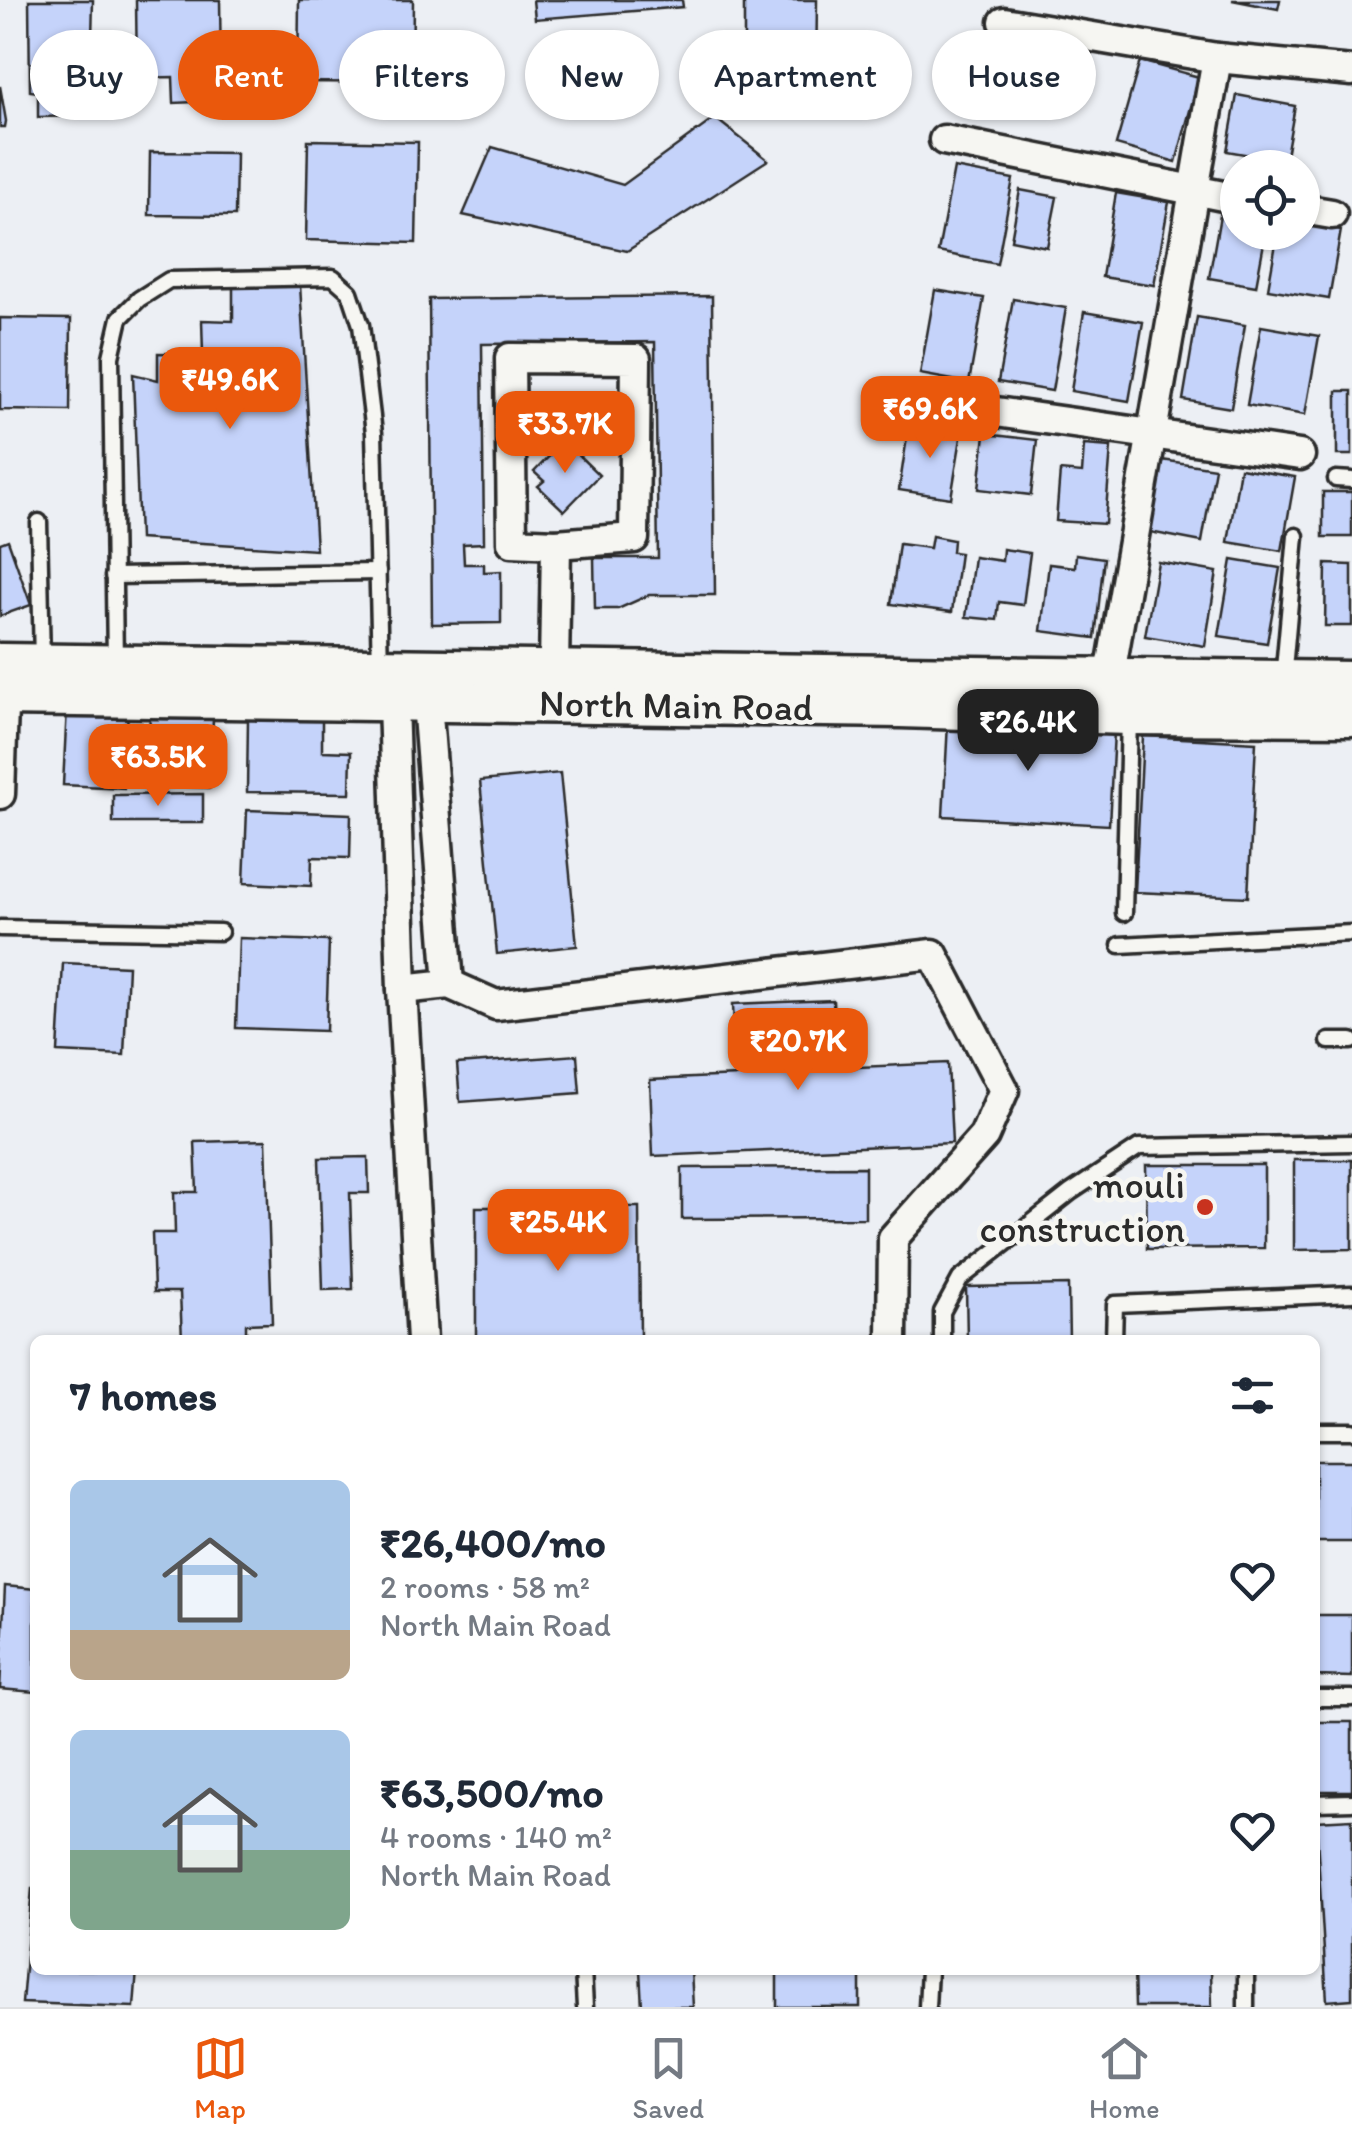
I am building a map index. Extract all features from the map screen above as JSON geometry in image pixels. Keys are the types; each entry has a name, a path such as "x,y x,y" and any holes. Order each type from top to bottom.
{"main road":[{"name":"North Main Road","path":"2,679 42,663 115,664 400,691 554,669 1352,681"},
{"name":"North Main Road","path":"2,679 1129,715 1352,716"}],"street":[{"path":"1004,22 1217,58 1352,71"},
{"path":"1109,680 1217,58"},
{"path":"944,140 1220,196"},
{"path":"1320,212 1332,214"},
{"path":"510,358 636,359 634,538 556,544 512,542 510,358"},
{"path":"918,401 1300,454"},
{"path":"554,669 556,544"},
{"path":"0,794 2,679"},
{"path":"400,691 449,984"},
{"path":"400,691 402,989 422,1335"},
{"path":"402,989 449,984 496,1005 933,954 1004,1090 984,1136 892,1238 892,1335"}],"lane":[{"path":"115,664 111,357 120,318 138,299 169,280 333,277 350,292 361,325 374,433 378,572 400,691"},
{"path":"38,522 42,663"},
{"path":"1283,681 1296,536"},
{"path":"114,576 378,572"},
{"path":"1124,913 1129,715"},
{"path":"0,928 220,932"},
{"path":"1120,944 1352,933"},
{"path":"1329,1042 1352,1041"},
{"path":"942,1335 942,1312 960,1279 1072,1192 1140,1147 1352,1143"},
{"path":"1114,1335 1115,1304 1352,1294"},
{"path":"1320,1431 1352,1431"},
{"path":"1320,1698 1352,1698"},
{"path":"1320,1804 1352,1802"},
{"path":"583,1975 585,2007"},
{"path":"927,2007 929,1975"},
{"path":"1246,1975 1246,2007"}],"building":[{"path":"29,0 93,0 92,30 30,30 30,91"},
{"path":"136,0 220,0 220,30 178,30 178,103 174,103 173,77 158,77 158,30 136,30"},
{"path":"299,0 413,0 413,30 339,30 339,82 319,82 319,30 299,30"},
{"path":"533,0 682,0 683,7 535,19"},
{"path":"744,0 817,0 817,30 744,30"},
{"path":"1232,0 1280,0 1278,9"},
{"path":"1140,61 1199,77 1176,162 1116,145"},
{"path":"0,86 6,121 5,127 0,127"},
{"path":"1237,95 1295,106 1287,150 1227,150"},
{"path":"712,120 718,120 768,160 627,251 463,215 492,147 623,185"},
{"path":"308,140 418,142 416,243 306,240"},
{"path":"150,152 236,153 235,216 149,215"},
{"path":"954,168 1013,179 997,264 938,252"},
{"path":"1020,190 1057,197 1047,247 1011,240"},
{"path":"1116,193 1169,202 1154,285 1102,277"},
{"path":"1220,216 1220,250 1263,250 1256,286 1209,278"},
{"path":"1320,227 1341,230 1329,299 1268,289 1275,250 1320,250"},
{"path":"233,284 300,285 316,550 139,539 133,374 158,380 158,353 203,354 202,320 233,321"},
{"path":"935,290 984,298 969,383 920,374"},
{"path":"712,296 715,595 649,595 618,609 595,609 594,558 658,558 655,342 482,344 484,543 463,544 464,564 484,564 484,572 501,571 501,623 432,624 429,299"},
{"path":"1013,299 1066,308 1052,391 998,382"},
{"path":"1084,312 1143,322 1129,401 1071,391"},
{"path":"1197,317 1245,325 1231,408 1183,400"},
{"path":"0,318 71,319 70,411 0,410"},
{"path":"1261,326 1319,336 1305,415 1247,405"},
{"path":"1337,391 1352,391 1352,455 1337,455"},
{"path":"909,424 962,432 951,498 899,490"},
{"path":"985,434 1037,440 1031,495 979,489"},
{"path":"564,441 599,475 564,511 538,486 544,481 534,472"},
{"path":"1084,445 1111,447 1105,524 1056,521 1060,471 1082,473"},
{"path":"1162,460 1215,468 1202,542 1150,532"},
{"path":"1240,468 1295,477 1282,551 1228,542"},
{"path":"1323,492 1352,492 1352,537 1323,537"},
{"path":"932,536 953,540 952,552 960,553 952,612 891,604 899,544 930,548"},
{"path":"8,540 31,605 0,616 0,543"},
{"path":"1003,549 1030,553 1023,605 999,602 997,620 966,617 974,557 1002,561"},
{"path":"1076,554 1104,558 1095,638 1041,631 1049,564 1075,567"},
{"path":"1232,560 1280,568 1267,643 1219,636"},
{"path":"1158,562 1217,572 1205,646 1145,636"},
{"path":"1326,564 1352,565 1352,626 1325,626"},
{"path":"67,707 128,710 124,788 63,785"},
{"path":"150,715 213,718 210,788 146,785"},
{"path":"248,718 322,719 322,751 351,752 350,793 247,792"},
{"path":"948,723 1114,732 1109,825 943,816"},
{"path":"1143,736 1256,742 1248,897 1135,892"},
{"path":"560,773 577,946 497,954 480,781"},
{"path":"203,794 203,823 113,823 113,795"},
{"path":"247,810 351,814 350,858 312,857 311,886 244,883"},
{"path":"239,938 329,941 326,1031 236,1028"},
{"path":"63,963 128,966 124,1055 58,1052"},
{"path":"833,1000 836,1068 948,1063 952,1143 653,1156 650,1080 736,1076 733,1004"},
{"path":"577,1055 580,1093 460,1102 457,1064"},
{"path":"266,1140 272,1323 246,1324 246,1335 182,1335 180,1292 154,1292 152,1233 175,1233 174,1192 197,1192 195,1142"},
{"path":"368,1157 369,1193 350,1193 353,1289 323,1290 319,1158"},
{"name":"mouli construction","path":"1294,1160 1352,1160 1352,1249 1294,1250"},
{"name":"mouli construction","path":"1146,1165 1264,1165 1264,1248 1147,1249"},
{"path":"865,1167 865,1218 682,1219 682,1168"},
{"path":"476,1207 639,1207 640,1335 476,1335"},
{"path":"1068,1285 1069,1335 967,1335 966,1287"},
{"path":"1320,1461 1352,1461 1352,1542 1320,1542"},
{"path":"5,1586 30,1588 30,1692 0,1689"},
{"path":"1320,1615 1352,1615 1352,1677 1320,1676"},
{"path":"1320,1722 1352,1722 1352,1791 1320,1791"},
{"path":"1352,1819 1352,1999 1327,2001 1320,1821"},
{"path":"30,1911 30,1975 137,1975 134,2007 22,2003"},
{"path":"640,1975 691,1975 693,2007 642,2007"},
{"path":"777,1975 860,1975 860,2007 777,2007"},
{"path":"1134,1975 1211,1975 1212,2007 1135,2007"}],"place":[{"name":"mouli construction","path":"1205,1207"}]}
